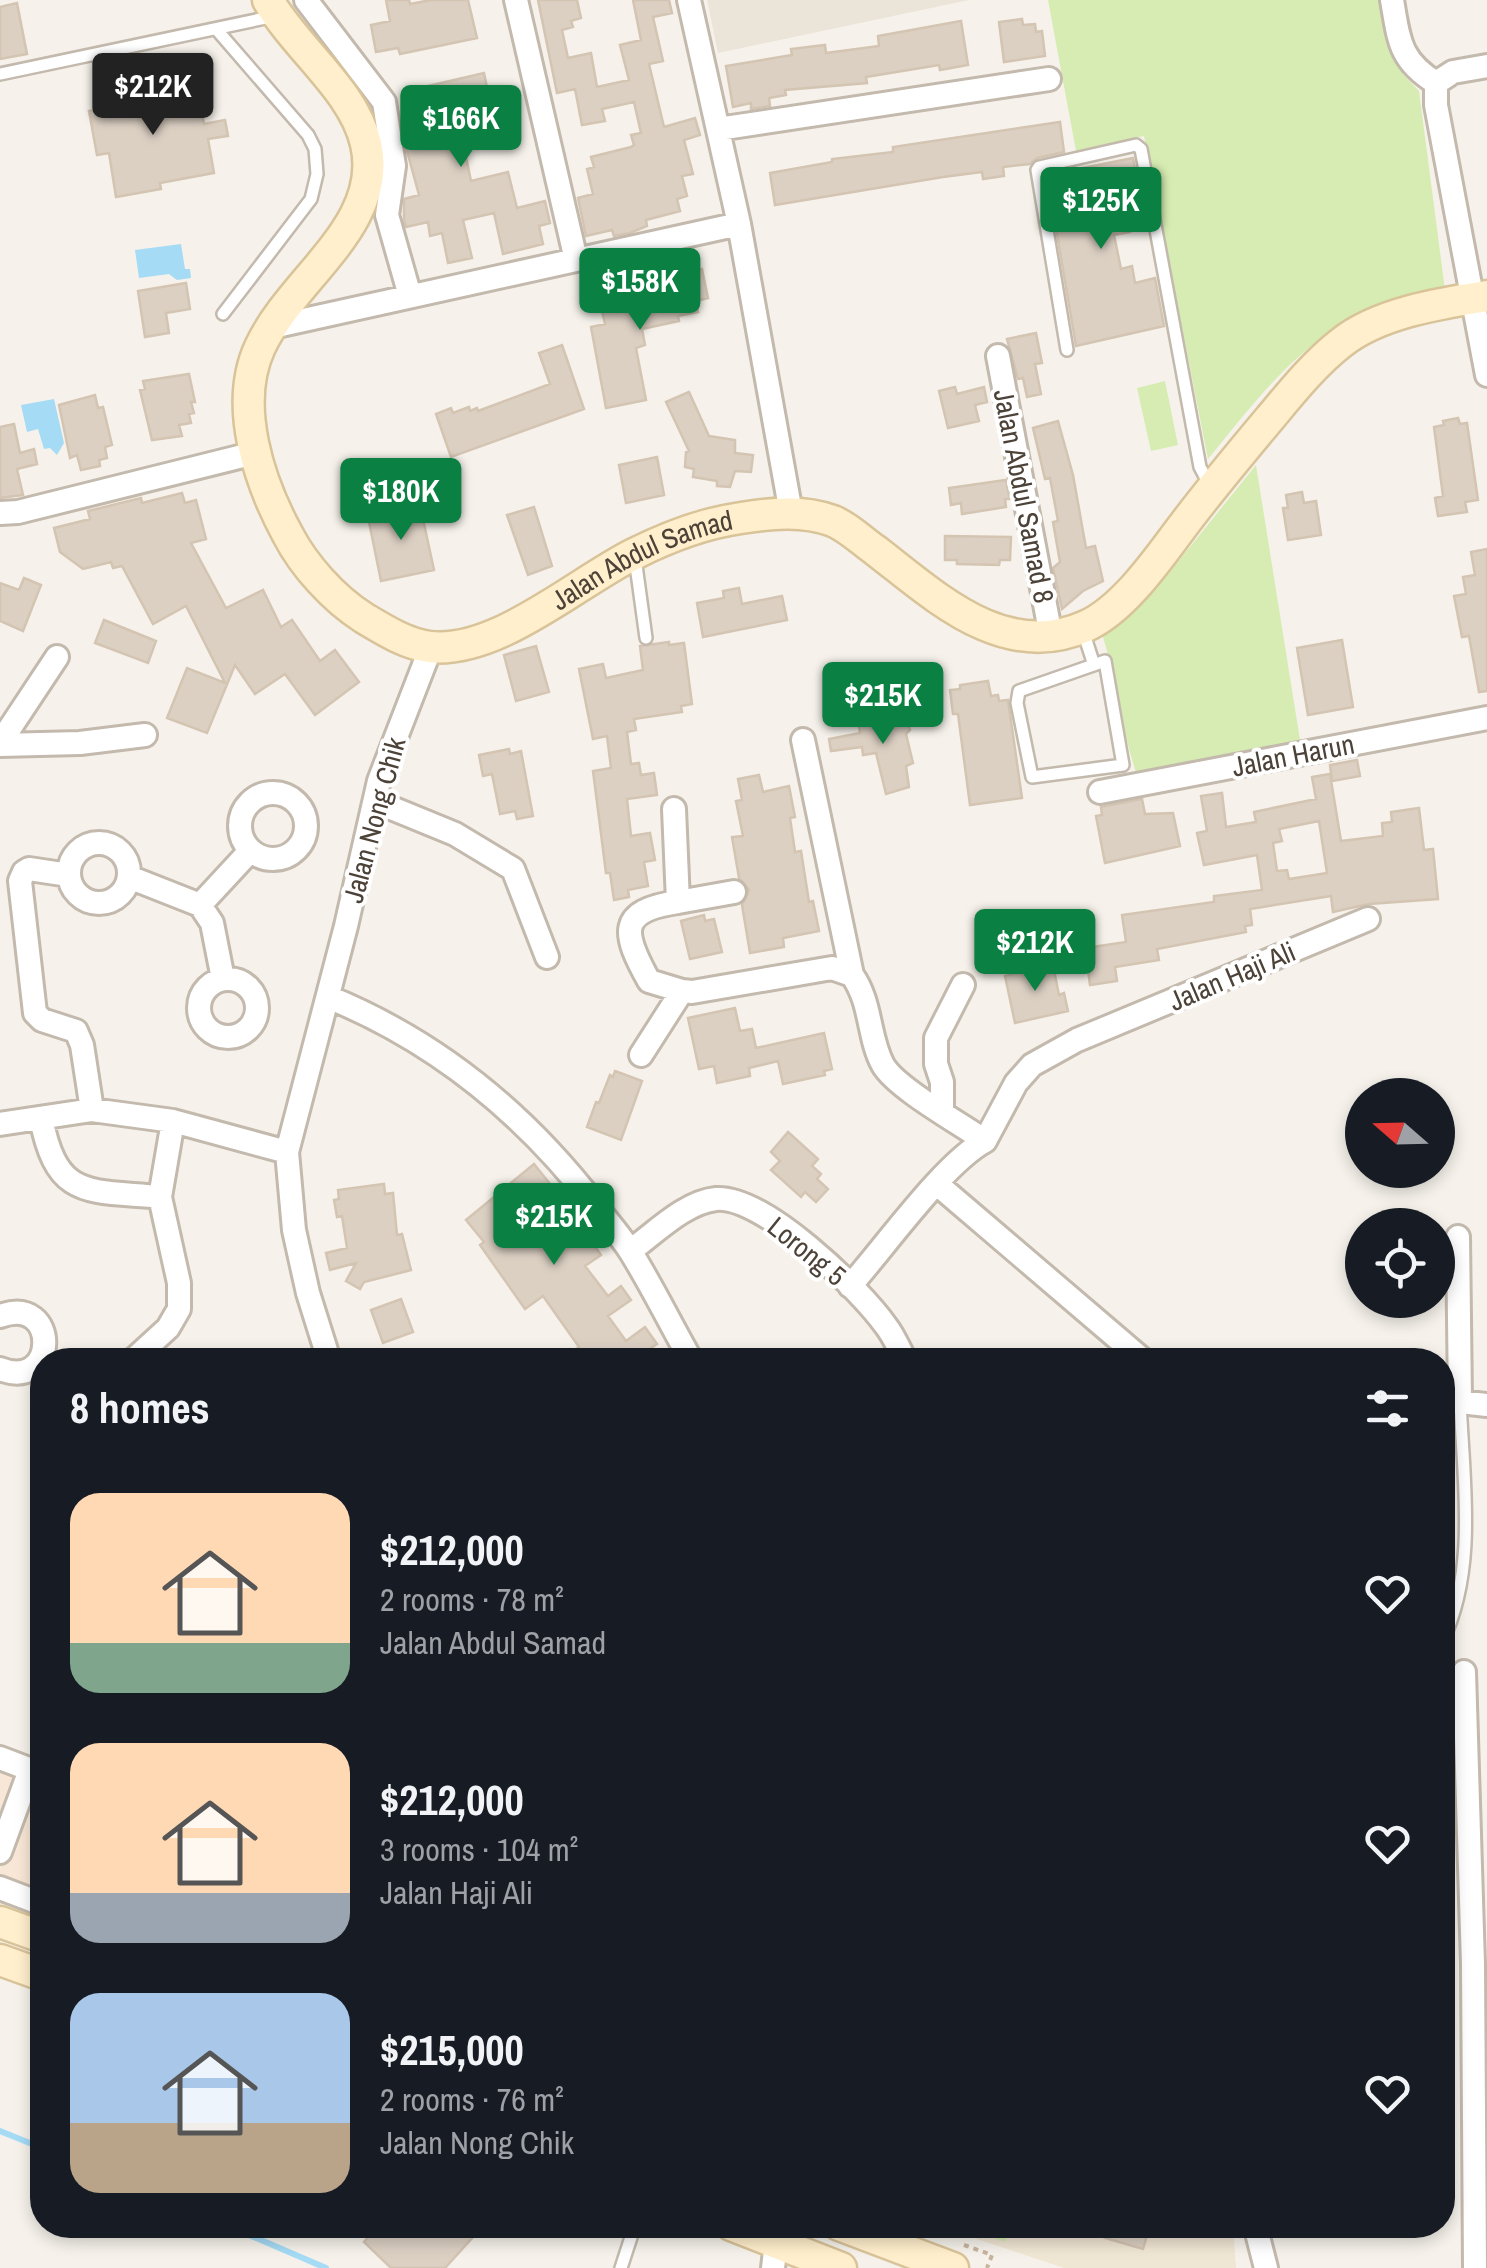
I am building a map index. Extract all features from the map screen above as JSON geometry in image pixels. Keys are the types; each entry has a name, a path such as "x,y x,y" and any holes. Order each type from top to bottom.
{"street":[{"path":"306,0 377,91 387,113 394,166 387,215 410,296"},
{"path":"516,0 576,260"},
{"path":"689,0 739,224 791,513"},
{"path":"1392,0 1402,52 1420,73 1436,83"},
{"path":"273,8 356,112 370,165 362,206 349,229 303,281 259,348 251,374 255,453 290,539 324,584 355,612 388,632 430,647"},
{"path":"1436,83 1453,72 1487,66"},
{"path":"718,129 1049,78"},
{"path":"1436,83 1436,104 1480,297 1487,374"},
{"path":"272,327 739,224"},
{"name":"Jalan Abdul Samad","path":"430,647 469,643 524,620 634,554 719,521 791,513 838,523 964,618 1017,636 1051,636 1082,628 1105,613 1147,574 1211,488 1294,390 1342,341 1410,313 1480,297"},
{"name":"Jalan Abdul Samad 8","path":"998,356 1051,636"},
{"path":"0,512 18,512 255,453"},
{"name":"Jalan Nong Chik","path":"325,1348 294,1230 286,1152 385,760 430,647"},
{"path":"0,744 57,657"},
{"name":"Jalan Harun","path":"1100,792 1487,718"},
{"path":"0,744 80,743 145,734"},
{"path":"803,740 852,975 864,994 883,1065 899,1081 985,1142"},
{"path":"374,804 456,834 513,869 546,957"},
{"path":"674,809 678,902"},
{"path":"100,843 118,850 125,858 129,877 120,894 103,903 84,900 69,875 74,856 90,844 100,843"},
{"path":"200,904 250,851"},
{"path":"69,875 29,869 20,881 35,1012 42,1020 76,1032 82,1045 92,1110"},
{"path":"129,877 200,904 212,923 224,979"},
{"path":"734,892 651,906 637,914 629,927 632,946 650,981 682,992 832,968 852,975"},
{"name":"Jalan Haji Ali","path":"850,1286 937,1184 975,1146 985,1142 1016,1083 1032,1064 1077,1040 1368,919"},
{"path":"942,1110 936,1038 964,985"},
{"path":"641,1054 682,992"},
{"path":"328,997 370,1014 410,1037 459,1069 514,1114 572,1176 630,1252 684,1348"},
{"path":"0,1124 92,1110 172,1122 286,1152"},
{"path":"42,1118 48,1154 76,1184 92,1190 160,1197"},
{"path":"147,1348 168,1328 179,1309 179,1283 160,1197 172,1122"},
{"path":"937,1184 1129,1348"},
{"name":"Lorong 5","path":"630,1252 676,1218 716,1199 743,1204 777,1221 850,1286 887,1327 898,1348"},
{"path":"1454,1348 1458,1237"},
{"path":"0,1316 11,1312 31,1316 51,1348"},
{"path":"0,1368 23,1372 30,1367"},
{"path":"1455,1400 1487,1405"},
{"path":"1464,1672 1475,2268"},
{"path":"0,1758 30,1770"},
{"path":"0,1852 30,1785"},
{"path":"0,1888 30,1899"},
{"path":"0,1922 30,1933"},
{"path":"0,1960 30,1971"},
{"path":"749,2238 774,2256 841,2268"},
{"path":"890,2238 956,2255"},
{"path":"1258,2238 1266,2268"}],"lane":[{"path":"0,74 217,30 273,8"},
{"path":"217,30 308,135 315,149 317,174 312,198 223,314"},
{"path":"1067,350 1036,174 1038,166 1136,145 1141,149 1145,168 1200,467 1211,488"},
{"path":"634,554 646,638"},
{"path":"1082,628 1094,665"},
{"path":"1105,661 1108,668 1123,765 1032,778 1017,702 1019,691 1094,665 1105,661"},
{"path":"1455,1436 1465,1554 1455,1614"},
{"path":"620,2268 630,2238"}],"path":[{"path":"956,2255 992,2255 987,2268"}],"shaded area":[{"path":"707,0 969,0 718,53"},
{"path":"0,1763 30,1774 30,1893 0,1882"},
{"path":"974,2238 1234,2238 1236,2268 1064,2268"}],"green space":[{"path":"1048,0 1385,0 1403,74 1419,91 1445,290 1372,310 1317,342 1277,378 1208,459 1144,136 1076,151"},
{"path":"1165,381 1178,445 1151,451 1137,388"},
{"path":"1256,465 1300,740 1137,775 1102,633 1164,579"}],"water":[{"path":"181,244 185,269 190,269 191,278 177,280 169,274 139,278 135,250"},
{"path":"54,399 64,443 57,455 50,448 44,449 38,429 27,432 21,405"}],"building":[{"path":"386,0 409,0 410,4 468,0 477,38 400,54 398,48 376,52 371,25 390,21"},
{"path":"538,0 577,0 581,18 571,21 573,27 562,30 568,58 591,53 597,87 629,80 620,45 641,40 633,0 669,0 672,13 653,17 663,61 649,64 664,127 695,118 700,135 684,140 693,174 682,176 687,196 677,199 680,211 646,220 647,226 630,233 614,236 612,230 586,236 578,198 593,194 587,169 594,167 591,157 631,147 631,135 641,133 634,102 602,109 605,121 582,125 575,89 557,93"},
{"path":"17,3 27,54 0,59 0,7"},
{"path":"1022,19 1023,25 1035,24 1036,32 1042,31 1045,56 1004,62 999,22"},
{"path":"961,21 968,65 940,70 939,65 866,77 867,83 785,90 786,95 769,98 770,106 751,109 751,103 733,107 726,66 792,55 791,49 825,45 826,53 879,46 878,36"},
{"path":"130,69 136,102 198,91 204,124 225,120 228,136 208,139 214,173 160,183 161,189 116,197 109,153 97,155 89,111 116,106 110,72"},
{"path":"484,73 498,140 464,148 471,181 508,172 517,208 545,201 550,223 539,226 543,244 503,254 494,213 463,220 472,258 448,263 442,233 430,236 428,222 406,227 404,221 404,199 419,195 407,151 405,122 409,121 404,101 413,99 411,90"},
{"path":"1060,122 1064,152 1037,158 1030,164 1003,167 1004,176 983,179 982,172 775,205 770,173 832,159 893,152 893,147"},
{"path":"1133,158 1142,206 1126,210 1130,232 1114,235 1121,269 1132,266 1135,283 1155,278 1164,326 1076,346 1047,175"},
{"path":"702,269 708,298 696,301 698,312 678,316 679,321 642,329 645,345 636,348 646,400 606,408 591,327 605,324 601,307 658,296 654,278"},
{"path":"186,283 190,309 166,313 169,333 145,337 138,291"},
{"path":"1036,333 1042,363 1035,364 1041,394 1027,397 1007,339"},
{"path":"562,345 584,409 451,457 436,414 451,408 453,413 469,407 470,411 478,411 550,384 539,353"},
{"path":"189,374 195,402 191,402 191,423 179,425 182,436 152,440 140,390 145,389 143,381"},
{"path":"955,387 957,394 984,387 987,402 975,405 979,421 948,428 939,391"},
{"path":"689,392 709,436 735,440 735,453 753,455 751,472 735,471 730,487 693,477 694,469 685,467 689,451 666,402"},
{"path":"95,395 98,408 103,407 112,445 105,447 107,458 99,460 100,466 81,470 77,455 70,458 59,405"},
{"path":"1458,418 1460,424 1467,423 1478,500 1465,502 1467,512 1438,516 1435,498 1443,496 1434,427"},
{"path":"1058,421 1073,475 1086,548 1095,546 1103,581 1083,591 1062,609 1053,568 1060,562 1053,522 1058,521 1050,478 1045,479 1033,428"},
{"path":"14,424 20,453 34,449 37,464 17,469 23,495 0,498 0,427"},
{"path":"657,457 664,495 626,503 619,465"},
{"path":"1006,480 1010,499 1005,499 1006,507 962,514 961,503 951,505 949,488"},
{"path":"1302,492 1304,503 1316,501 1321,535 1288,540 1283,508 1288,508 1286,495"},
{"path":"182,493 185,503 196,500 206,539 191,543 226,608 263,590 281,627 292,620 320,661 335,650 359,682 315,715 285,674 255,694 235,665 207,733 167,718 187,668 225,683 186,606 153,624 122,566 113,568 111,562 83,569 60,552 54,528 90,519 88,511"},
{"path":"420,505 434,570 381,581 368,517"},
{"path":"534,507 552,566 528,575 507,515"},
{"path":"945,536 1011,537 1010,560 1000,560 999,565 945,560"},
{"path":"1487,549 1487,691 1479,692 1469,636 1462,637 1454,596 1466,594 1463,577 1475,575 1471,552"},
{"path":"24,578 41,585 23,631 0,621 0,583 19,590"},
{"path":"739,588 742,604 782,596 787,620 703,637 697,603 724,598 723,591"},
{"path":"104,620 156,641 148,663 95,643"},
{"path":"1342,640 1353,707 1308,715 1297,648"},
{"path":"684,643 692,704 681,706 682,712 634,719 636,730 627,732 631,764 639,763 641,775 654,773 657,795 627,799 631,836 650,833 655,860 644,862 648,886 628,890 629,897 614,900 610,873 606,873 593,771 611,768 607,736 593,739 579,669 603,664 606,678 643,670 640,646"},
{"path":"536,646 549,692 516,701 504,655"},
{"path":"988,681 991,696 998,695 999,701 1008,700 1022,798 970,805 958,714 953,714 950,690"},
{"path":"870,706 906,718 913,763 906,766 909,787 886,794 876,753 863,755 862,747 831,751 829,739 860,733 859,726 872,724"},
{"path":"509,749 510,754 521,751 533,816 517,819 515,811 500,814 492,774 483,776 479,755"},
{"path":"1357,760 1360,776 1332,781 1330,765"},
{"path":"1330,774 1341,841 1383,836 1382,823 1392,822 1391,812 1419,808 1424,850 1433,849 1438,899 1369,904 1333,912 1331,896 1250,909 1252,925 1245,926 1246,932 1157,949 1159,960 1115,967 1117,981 1090,985 1085,948 1126,942 1122,915 1214,902 1214,896 1262,890 1257,855 1204,865 1197,833 1207,831 1201,796 1222,793 1226,827 1256,822 1254,812 1316,799 1312,777","holes":["1319,821 1327,873 1289,879 1287,870 1277,871 1273,843 1282,841 1279,829"]},
{"path":"759,775 763,792 789,786 795,817 790,818 795,852 801,851 809,902 813,901 819,931 783,938 784,947 750,953 742,905 749,890 739,878 732,837 743,836 736,801 742,800 738,779"},
{"path":"1142,799 1145,814 1173,813 1180,846 1105,863 1096,816 1102,815 1101,807"},
{"path":"704,915 705,921 714,919 722,952 690,959 681,921"},
{"path":"1053,965 1059,995 1064,993 1068,1011 1015,1023 1005,976"},
{"path":"735,1008 740,1031 752,1029 756,1048 824,1033 832,1069 824,1071 825,1075 783,1084 778,1061 749,1068 750,1076 717,1083 714,1066 699,1069 688,1018"},
{"path":"615,1071 642,1081 621,1140 587,1127 596,1102 599,1103"},
{"path":"788,1132 818,1159 812,1166 821,1174 817,1179 828,1189 816,1202 805,1192 801,1197 771,1170 780,1161 771,1152"},
{"path":"534,1164 559,1195 543,1208 565,1236 580,1226 601,1255 585,1266 608,1296 621,1286 631,1300 608,1316 626,1341 645,1327 657,1344 651,1348 578,1348 543,1296 525,1309 466,1220"},
{"path":"384,1184 385,1194 393,1193 397,1235 402,1234 411,1270 364,1282 360,1289 346,1281 356,1263 330,1270 326,1253 347,1248 342,1216 337,1217 334,1200 339,1199 338,1190"},
{"path":"401,1299 413,1332 383,1343 371,1310"},
{"path":"368,2238 472,2238 445,2268 391,2268 364,2242"},
{"path":"1105,2238 1146,2238 1143,2249"}],"waterway":[{"path":"0,2131 30,2143"},
{"path":"256,2238 326,2268"}]}
